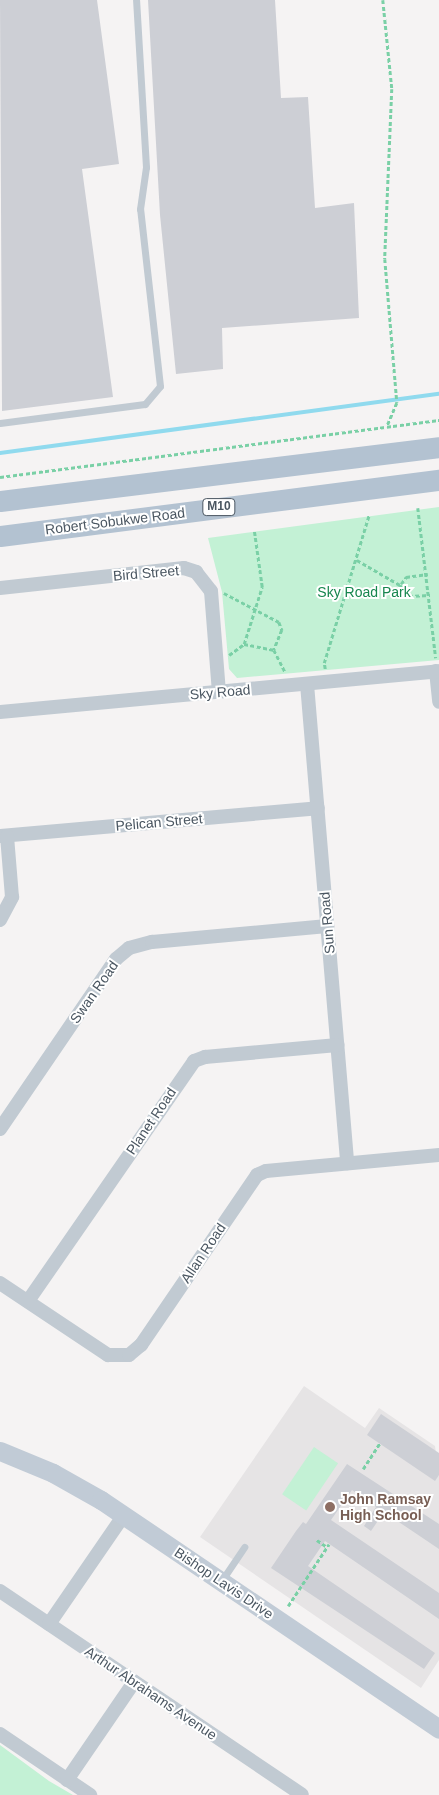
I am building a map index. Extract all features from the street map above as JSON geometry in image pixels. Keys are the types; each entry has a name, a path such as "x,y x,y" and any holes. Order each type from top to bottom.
{"main road":[{"path":"0,501 439,447"},
{"name":"Robert Sobukwe Road","path":"0,536 439,480"}],"street":[{"name":"Bird Street","path":"0,588 184,568 202,576 211,591"},
{"path":"211,591 218,692"},
{"name":"Sky Road","path":"0,712 289,686 437,669"},
{"path":"437,669 439,702"},
{"name":"Sun Road","path":"307,684 347,1162"},
{"name":"Pelican Street","path":"3,836 318,808"},
{"path":"0,920 12,897 3,836"},
{"name":"Swan Road","path":"0,1129 116,959 128,948 152,942 327,926"},
{"name":"Planet Road","path":"28,1301 194,1061 205,1057 337,1045"},
{"name":"Allan Road","path":"0,1283 108,1355 129,1355 141,1345 258,1175 266,1171 347,1162 439,1155"},
{"name":"Bishop Lavis Drive","path":"0,1451 70,1482 124,1515 439,1729"},
{"path":"49,1624 124,1515"},
{"name":"Arthur Abrahams Avenue","path":"0,1591 302,1795"},
{"path":"67,1780 134,1682"},
{"path":"0,1734 90,1795"}],"lane":[{"path":"0,423 144,404 160,386 140,209 146,168 136,0"},
{"path":"221,1581 244,1547"}],"path":[{"path":"383,0 392,89 385,259 397,403 387,427"},
{"path":"0,477 439,420"},
{"path":"418,508 428,574 437,669"},
{"path":"328,682 324,663 357,560 369,514"},
{"path":"216,659 226,657 244,644 254,609 260,601 262,587 254,530"},
{"path":"357,560 400,584 410,596 430,595"},
{"path":"400,584 406,577 428,574"},
{"path":"211,591 219,590 279,622 282,630 274,650 289,686"},
{"path":"244,644 274,650"},
{"path":"363,1469 380,1444"},
{"path":"288,1606 328,1546 317,1540"}],"shaded area":[{"name":"John Ramsay High School","path":"304,1386 365,1428 379,1408 435,1446 439,1475 439,1660 421,1688 200,1537"}],"green space":[{"name":"Sky Road Park","path":"439,507 439,660 237,678 229,669 222,592 208,538"},
{"path":"314,1447 338,1463 306,1510 282,1494"},
{"path":"0,1745 49,1781 73,1795 0,1795"}],"building":[{"path":"0,0 97,0 119,164 82,169 113,397 2,411"},
{"path":"148,0 275,0 281,98 308,97 315,208 354,203 359,318 222,328 223,369 176,374 160,215"},
{"path":"381,1414 439,1453 439,1475 435,1481 367,1435"},
{"path":"347,1464 439,1524 439,1549 384,1512 371,1531 364,1526 376,1507 352,1490 331,1520 439,1593 439,1619 325,1541 308,1566 435,1653 424,1669 271,1568 303,1522 306,1524"}],"waterway":[{"path":"0,453 439,394"}],"place":[{"name":"John Ramsay High School","path":"330,1507"}]}
